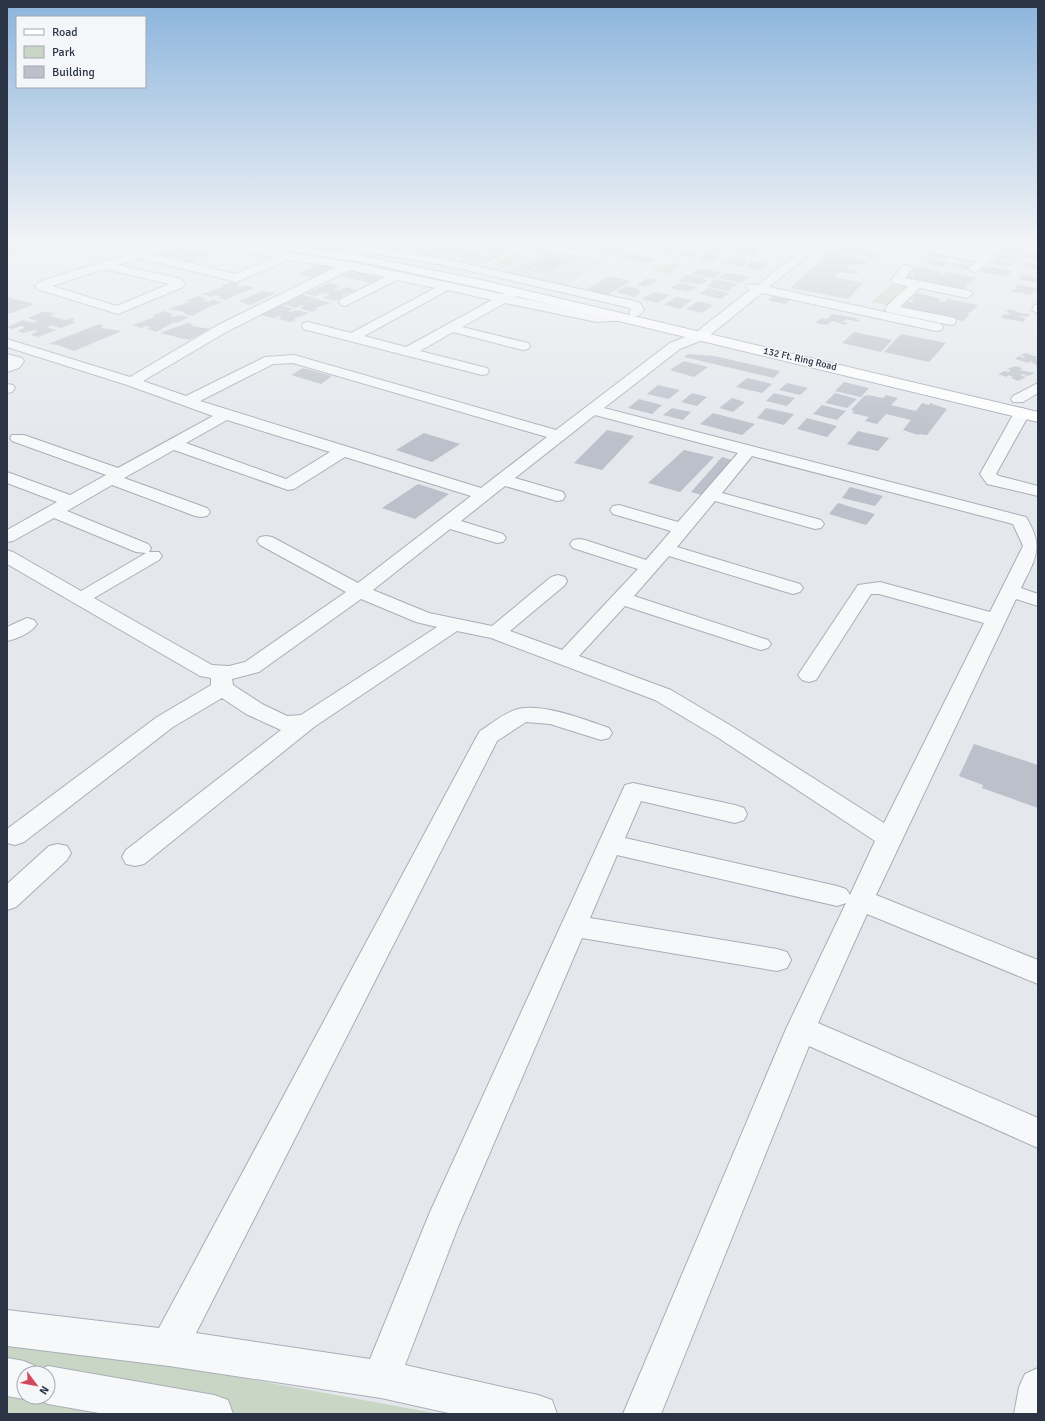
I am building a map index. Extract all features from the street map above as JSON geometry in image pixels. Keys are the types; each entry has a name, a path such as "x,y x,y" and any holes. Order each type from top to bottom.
{"main road":[{"name":"132 Ft. Ring Road","path":"583,309 966,387"},
{"name":"132 Ft. Ring Road","path":"618,309 700,332 1021,406 1038,403"}],"street":[{"path":"132,382 223,328 261,309"},
{"path":"353,337 404,309"},
{"path":"408,352 486,309"},
{"path":"489,309 502,312"},
{"path":"7,546 198,655 217,661 239,659 255,654 354,588 447,522 478,493 502,480 554,435 592,410 675,346 700,332 729,309"},
{"path":"872,309 950,321"},
{"path":"887,312 936,327"},
{"path":"308,326 482,371"},
{"path":"451,328 523,346"},
{"path":"15,836 222,680 229,673 252,667 554,435 668,344 700,332"},
{"path":"7,343 132,382 225,415 478,493"},
{"path":"7,358 17,361 14,365 7,368"},
{"path":"188,401 270,360 294,359 554,435"},
{"path":"1038,387 1021,406 988,474 989,477 1011,485 1038,491"},
{"path":"592,410 1020,521 1032,546 889,838 849,898 801,1029 642,1414"},
{"path":"7,537 225,415"},
{"path":"18,438 201,512"},
{"path":"173,444 288,485 343,451"},
{"path":"566,658 650,567 748,451"},
{"path":"7,477 70,501"},
{"path":"502,480 557,496"},
{"path":"710,495 816,524"},
{"path":"619,510 682,529"},
{"path":"53,511 148,552 89,593"},
{"path":"447,522 497,538"},
{"path":"266,541 354,588 423,618 496,633 663,695 725,732 889,838"},
{"path":"580,544 650,567"},
{"path":"665,549 793,588"},
{"path":"7,556 222,680 254,709 284,724 306,722"},
{"path":"496,633 558,581"},
{"path":"809,675 865,588 880,588 995,620"},
{"path":"1009,591 1038,600"},
{"path":"620,598 761,644"},
{"path":"7,635 27,624"},
{"path":"135,857 306,722 453,625"},
{"path":"170,1348 488,736 522,715 552,717 602,733"},
{"path":"381,1379 442,1224 633,791 735,814"},
{"path":"610,844 849,898 1038,972"},
{"path":"7,900 58,854"},
{"path":"574,926 777,960"},
{"path":"801,1029 1038,1133"},
{"path":"7,1328 170,1348 381,1379 538,1414"},
{"path":"56,1385 214,1414"},
{"path":"1033,1414 1038,1387"}],"green space":[{"path":"7,1335 440,1414 7,1414"}],"building":[{"path":"7,309 21,309 12,313 7,313"},
{"path":"170,309 205,309 192,316 183,313 186,312"},
{"path":"271,309 293,309 288,311 291,312 296,310 309,313 293,319 296,320 290,322 278,319 282,317 279,316 273,318 260,315"},
{"path":"304,309 317,309 312,312"},
{"path":"687,309 707,309 702,313"},
{"path":"907,309 974,309 967,313 970,314 963,321"},
{"path":"1010,309 1020,313 1030,314 1027,317 1019,317 1026,318 1023,322 1001,318 1004,314 1009,315 1010,313 1006,312"},
{"path":"164,311 173,314 169,315 174,317 179,315 189,317 177,323 174,322 156,332 147,329 151,327 145,326 142,328 132,325 155,317 152,316"},
{"path":"42,312 56,313 50,316 65,320 71,318 75,319 72,321 75,323 61,328 51,325 47,327 56,330 38,337 31,335 38,331 34,330 23,333 18,331 25,327 21,326 12,329 7,327 23,320 33,323 37,321 28,318"},
{"path":"832,314 857,318 855,319 860,320 858,322 846,319 843,322 848,323 845,325 832,321 827,325 815,323 821,318 827,319"},
{"path":"187,323 194,325 192,326 210,329 189,340 160,333"},
{"path":"99,324 103,325 101,328 122,331 74,351 58,345 48,344"},
{"path":"854,332 892,340 881,352 842,343"},
{"path":"901,334 946,343 929,362 884,352"},
{"path":"1025,353 1038,357 1035,359 1038,359 1038,366 1030,361 1028,363 1015,359 1019,356 1024,358 1025,357 1021,355"},
{"path":"688,354 714,356 780,371 774,378 684,357"},
{"path":"684,361 708,367 694,377 670,370"},
{"path":"1015,366 1023,368 1020,370 1035,373 1028,376 1022,374 1020,375 1026,377 1018,381 1011,378 1013,377 1009,375 1006,377 998,374 1005,371 1008,372 1011,370 1007,369"},
{"path":"303,368 332,376 321,384 291,375"},
{"path":"747,378 772,384 762,393 736,387"},
{"path":"844,382 869,388 861,397 835,391"},
{"path":"787,383 808,388 800,395 779,390"},
{"path":"658,385 680,390 669,399 647,394"},
{"path":"692,393 707,397 697,406 681,402"},
{"path":"774,393 795,398 787,406 766,401"},
{"path":"835,393 857,399 847,408 825,403"},
{"path":"868,395 883,398 886,395 898,398 891,405 916,411 922,403 929,405 930,403 947,409 927,435 918,435 903,430 911,420 886,414 877,424 865,421 869,417 852,413 854,411 851,410 864,396"},
{"path":"732,398 745,402 733,412 719,408"},
{"path":"639,399 662,405 652,414 628,408"},
{"path":"822,405 846,411 837,420 813,414"},
{"path":"672,408 691,412 683,420 663,415"},
{"path":"766,408 794,414 784,425 757,418"},
{"path":"713,413 755,424 742,435 700,424"},
{"path":"807,418 837,426 827,437 797,429"},
{"path":"607,430 634,436 602,470 574,463"},
{"path":"858,431 889,438 878,451 847,444"},
{"path":"424,433 460,444 432,462 396,450"},
{"path":"684,450 714,457 680,492 648,483"},
{"path":"722,457 732,460 702,495 691,492"},
{"path":"418,484 449,494 415,519 382,508"},
{"path":"850,487 883,496 875,506 842,498"},
{"path":"838,503 875,514 866,525 829,514"},
{"path":"974,744 1038,765 1038,808 982,788 983,785 959,776"}]}
